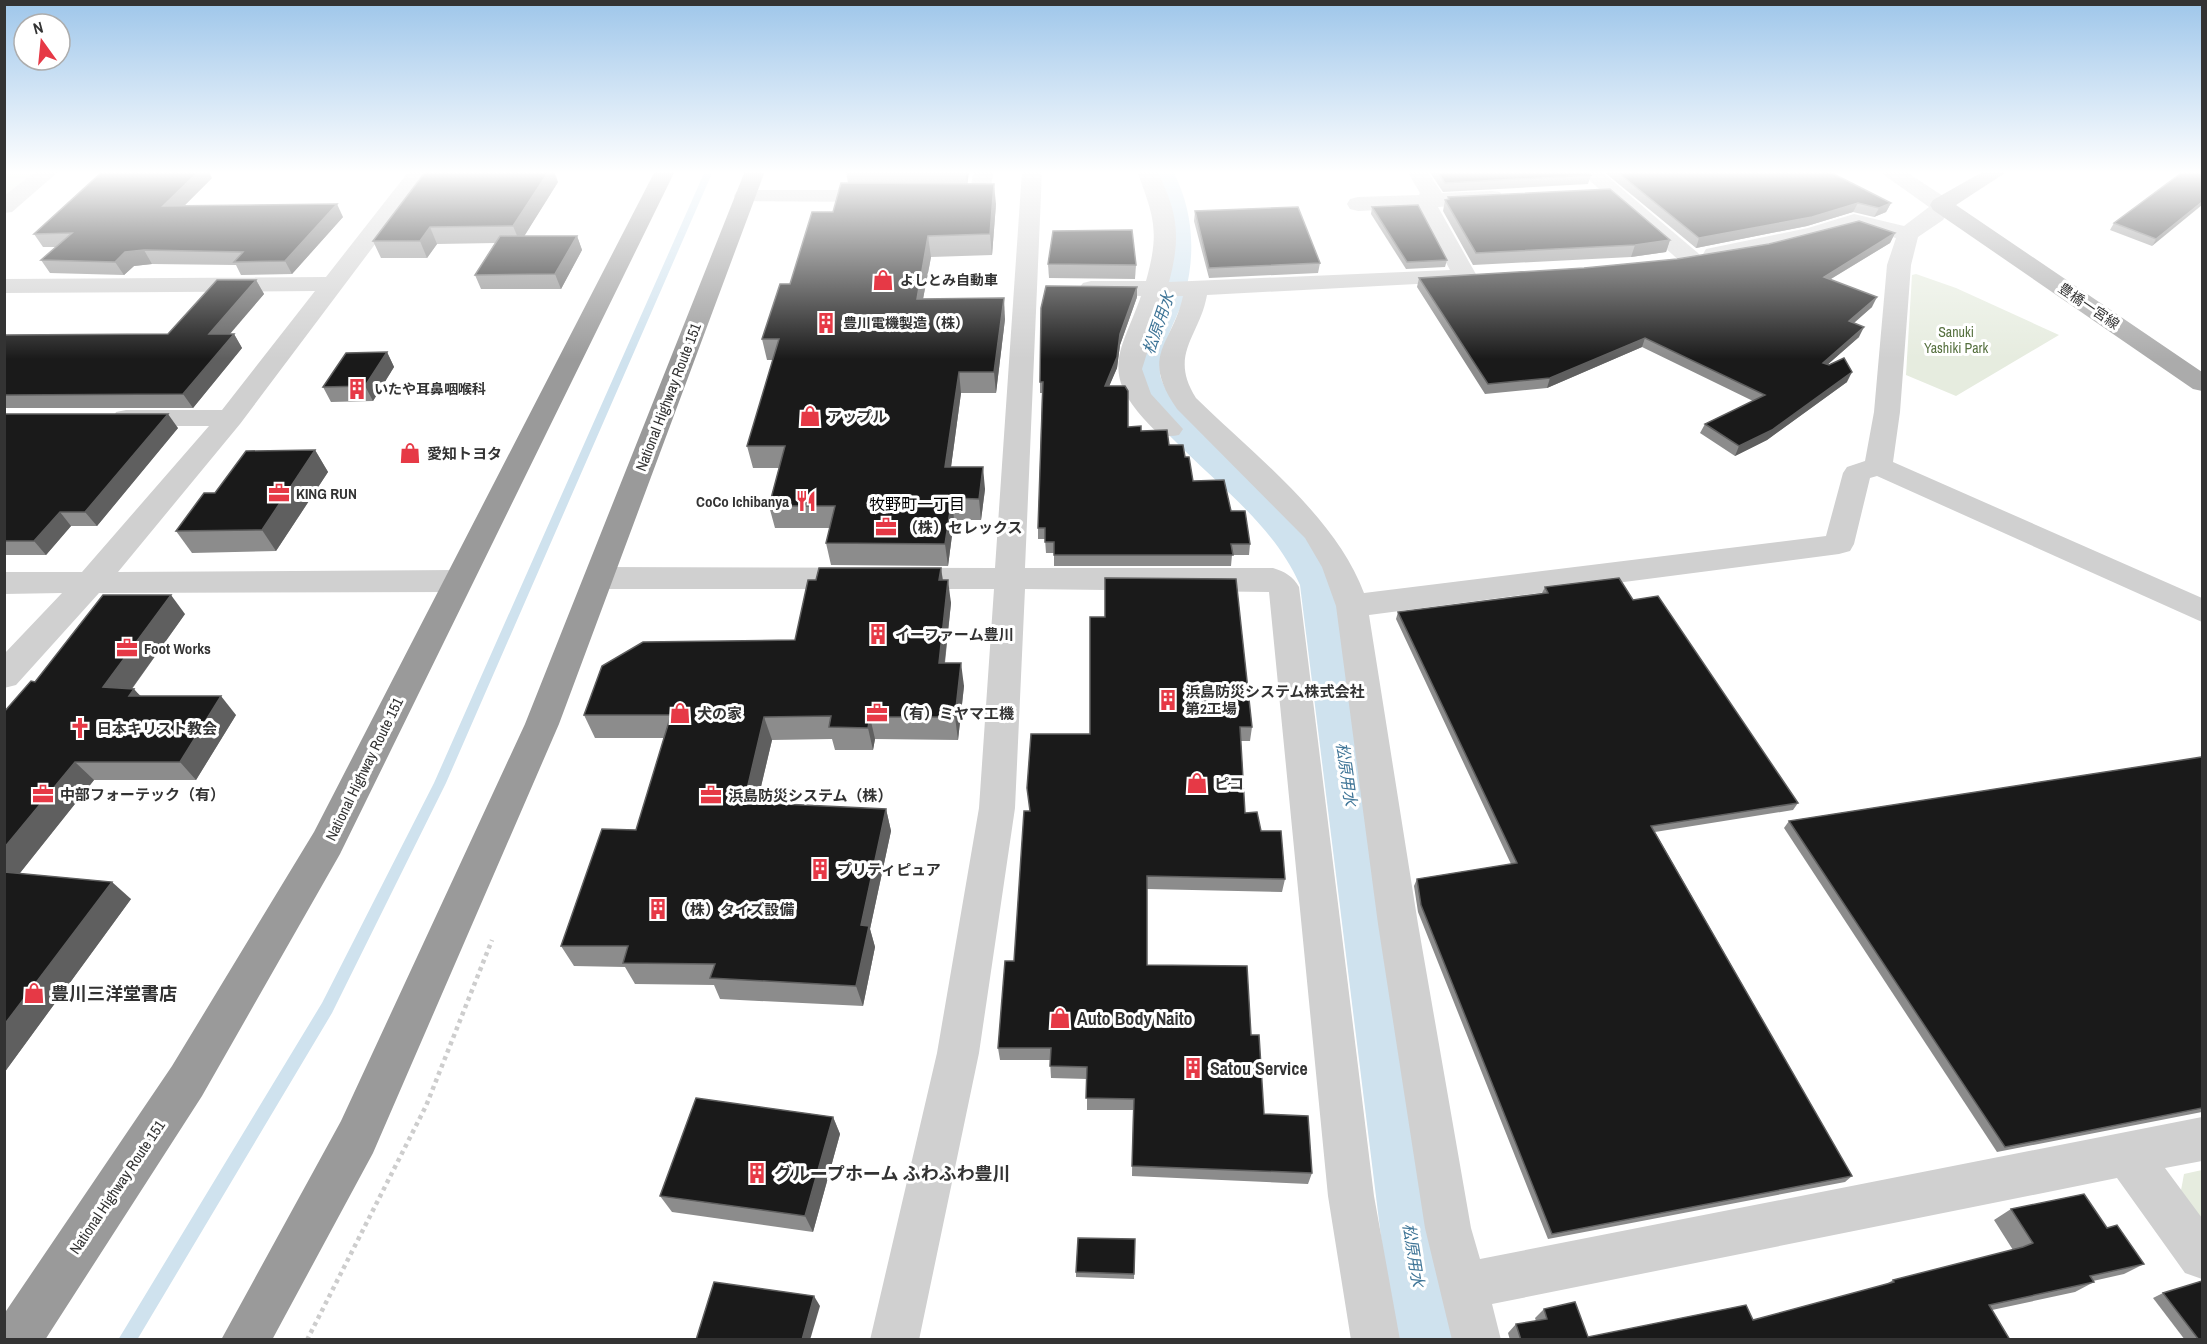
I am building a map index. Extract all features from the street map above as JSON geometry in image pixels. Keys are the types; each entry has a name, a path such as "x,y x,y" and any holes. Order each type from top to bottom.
{"highway":[{"name":"National Highway Route 151","path":"16,1340 187,1081 327,843 456,581 632,234"},
{"name":"National Highway Route 151","path":"245,1340 357,1137 542,724 731,234"}],"main road":[{"name":"豊橋一宮線","path":"1983,234 2202,383"}],"street":[{"path":"4,676 90,584 230,418 372,234"},
{"path":"894,1340 958,1053 998,808 1012,580 1035,287 1034,234"},
{"path":"1165,234 1160,279 1130,369 1135,390 1169,429"},
{"path":"1442,234 1465,276"},
{"path":"1661,234 1690,258"},
{"path":"1660,262 1814,234"},
{"path":"1878,466 1887,412 1899,265 1908,234"},
{"path":"1071,288 1195,289 1489,274"},
{"path":"4,286 334,284"},
{"path":"1195,289 1196,299 1170,358 1170,373 1174,387 1186,403 1315,531 1330,551 1352,606 1400,936 1448,1228 1477,1340"},
{"path":"98,418 230,418"},
{"path":"1352,606 1839,544 1857,472 1878,466 2202,611"},
{"path":"599,578 1273,579 1284,587 1351,1196 1376,1340"},
{"path":"4,584 456,581"},
{"path":"1463,1286 2202,1139"},
{"path":"2127,1154 2202,1256"}],"green space":[{"name":"Sanuki Yashiki Park","path":"1916,274 1956,288 2059,335 1956,396 1906,375 1912,275"},
{"path":"2202,1170 2202,1225 2180,1196 2184,1174"}],"building":[{"path":"71,234 310,234 285,261 234,262 243,252 144,250 125,252 115,262 41,260"},
{"path":"379,234 425,234 420,241 373,241"},
{"path":"805,234 990,234 928,236 917,299 1004,298 994,372 959,372 945,467 983,467 979,499 952,498 945,544 826,543 835,506 769,506 785,446 747,446 779,339 762,339 780,284 790,284"},
{"path":"1053,234 1132,234 1136,265 1048,264"},
{"path":"1201,234 1308,234 1320,263 1209,268"},
{"path":"1389,234 1433,234 1447,260 1407,262"},
{"path":"1465,234 1663,234 1670,240 1635,245 1476,253"},
{"path":"1694,234 1722,234 1699,238"},
{"path":"1809,234 1894,234 1824,277 1877,297 1849,321 1864,327 1823,363 1829,365 1844,358 1852,372 1772,430 1739,446 1705,424 1765,395 1645,338 1550,378 1488,384 1419,278 1584,268 1677,259 1769,244"},
{"path":"2142,234 2163,234 2156,239"},
{"path":"500,236 577,236 555,274 475,275"},
{"path":"217,280 256,280 209,334 234,334 183,394 4,395 4,335 168,334"},
{"path":"1046,286 1137,287 1120,334 1117,357 1105,386 1125,386 1128,391 1128,427 1141,426 1141,431 1167,430 1169,445 1183,445 1185,457 1189,457 1193,481 1224,480 1231,511 1245,511 1250,544 1231,544 1233,555 1054,555 1054,542 1045,542 1045,528 1038,528 1043,382 1040,382 1041,308"},
{"path":"387,352 365,386 323,387 346,353"},
{"path":"4,414 168,414 85,512 60,512 34,541 4,541"},
{"path":"315,450 262,530 176,531 204,493 215,493 246,451"},
{"path":"819,568 941,568 939,580 948,580 939,663 961,663 955,717 870,717 868,728 829,727 831,716 764,717 744,802 886,809 861,925 869,926 856,986 710,978 715,964 623,963 628,946 561,946 602,829 636,830 671,715 584,715 602,666 643,642 795,640 808,580 816,580"},
{"path":"1105,578 1236,579 1252,727 1240,727 1245,813 1257,812 1261,831 1281,831 1285,879 1147,876 1147,965 1247,966 1251,1035 1259,1035 1264,1114 1308,1116 1312,1173 1132,1166 1134,1099 1086,1098 1087,1067 1050,1066 1051,1048 998,1048 1005,961 1014,961 1024,811 1030,811 1027,788 1031,734 1090,734 1090,617 1105,617"},
{"path":"1619,578 1633,600 1658,596 1798,803 1651,826 1852,1176 1552,1234 1421,905 1417,879 1517,863 1398,612 1548,593 1545,587"},
{"path":"103,595 171,595 103,687 134,689 129,696 221,696 180,762 75,762 4,848 4,712 31,681 35,682"},
{"path":"2202,757 2202,1108 2005,1147 1789,821"},
{"path":"4,872 112,882 4,1025"},
{"name":"グループホーム ふわふわ豊川","path":"696,1098 833,1117 805,1216 660,1196"},
{"path":"2084,1194 2107,1228 2117,1225 2144,1264 2090,1276 2094,1282 1989,1305 2010,1340 1521,1340 1516,1324 1547,1319 1544,1309 1575,1302 1588,1337 1746,1305 1753,1320 1894,1282 1893,1280 2023,1247 2033,1243 2011,1209"},
{"path":"1078,1238 1135,1239 1134,1274 1076,1272"},
{"path":"2202,1281 2202,1340 2199,1340 2163,1293"},
{"path":"714,1282 814,1296 802,1340 696,1340"}],"waterway":[{"path":"127,1340 327,1008 440,783 681,234"},
{"name":"松原用水","path":"1177,234 1176,261 1170,296 1151,341 1145,361 1144,378 1151,392 1181,428 1287,530 1305,556 1320,585 1416,1277 1430,1340"}],"place":[{"name":"よしとみ自動車","path":"883,280"},
{"name":"豊川電機製造（株）","path":"826,323"},
{"name":"いたや耳鼻咽喉科","path":"357,389"},
{"name":"アップル","path":"810,416"},
{"name":"愛知トヨタ","path":"410,453"},
{"name":"KING RUN","path":"279,493"},
{"name":"CoCo Ichibanya","path":"806,501"},
{"name":"（株）セレックス","path":"886,527"},
{"name":"イーファーム豊川","path":"878,634"},
{"name":"Foot Works","path":"127,648"},
{"name":"浜島防災システム株式会社 第2工場","path":"1168,700"},
{"name":"犬の家","path":"680,713"},
{"name":"（有）ミヤマ工機","path":"877,713"},
{"name":"日本キリスト教会","path":"80,728"},
{"name":"ピコ","path":"1197,783"},
{"name":"中部フォーテック（有）","path":"43,794"},
{"name":"浜島防災システム（株）","path":"711,795"},
{"name":"プリティピュア","path":"820,869"},
{"name":"（株）タイズ設備","path":"658,909"},
{"name":"豊川三洋堂書店","path":"34,993"},
{"name":"Auto Body Naito","path":"1060,1018"},
{"name":"Satou Service","path":"1193,1068"},
{"name":"グループホーム ふわふわ豊川","path":"757,1173"}],"district":[{"name":"牧野町一丁目","path":"917,504"}]}
